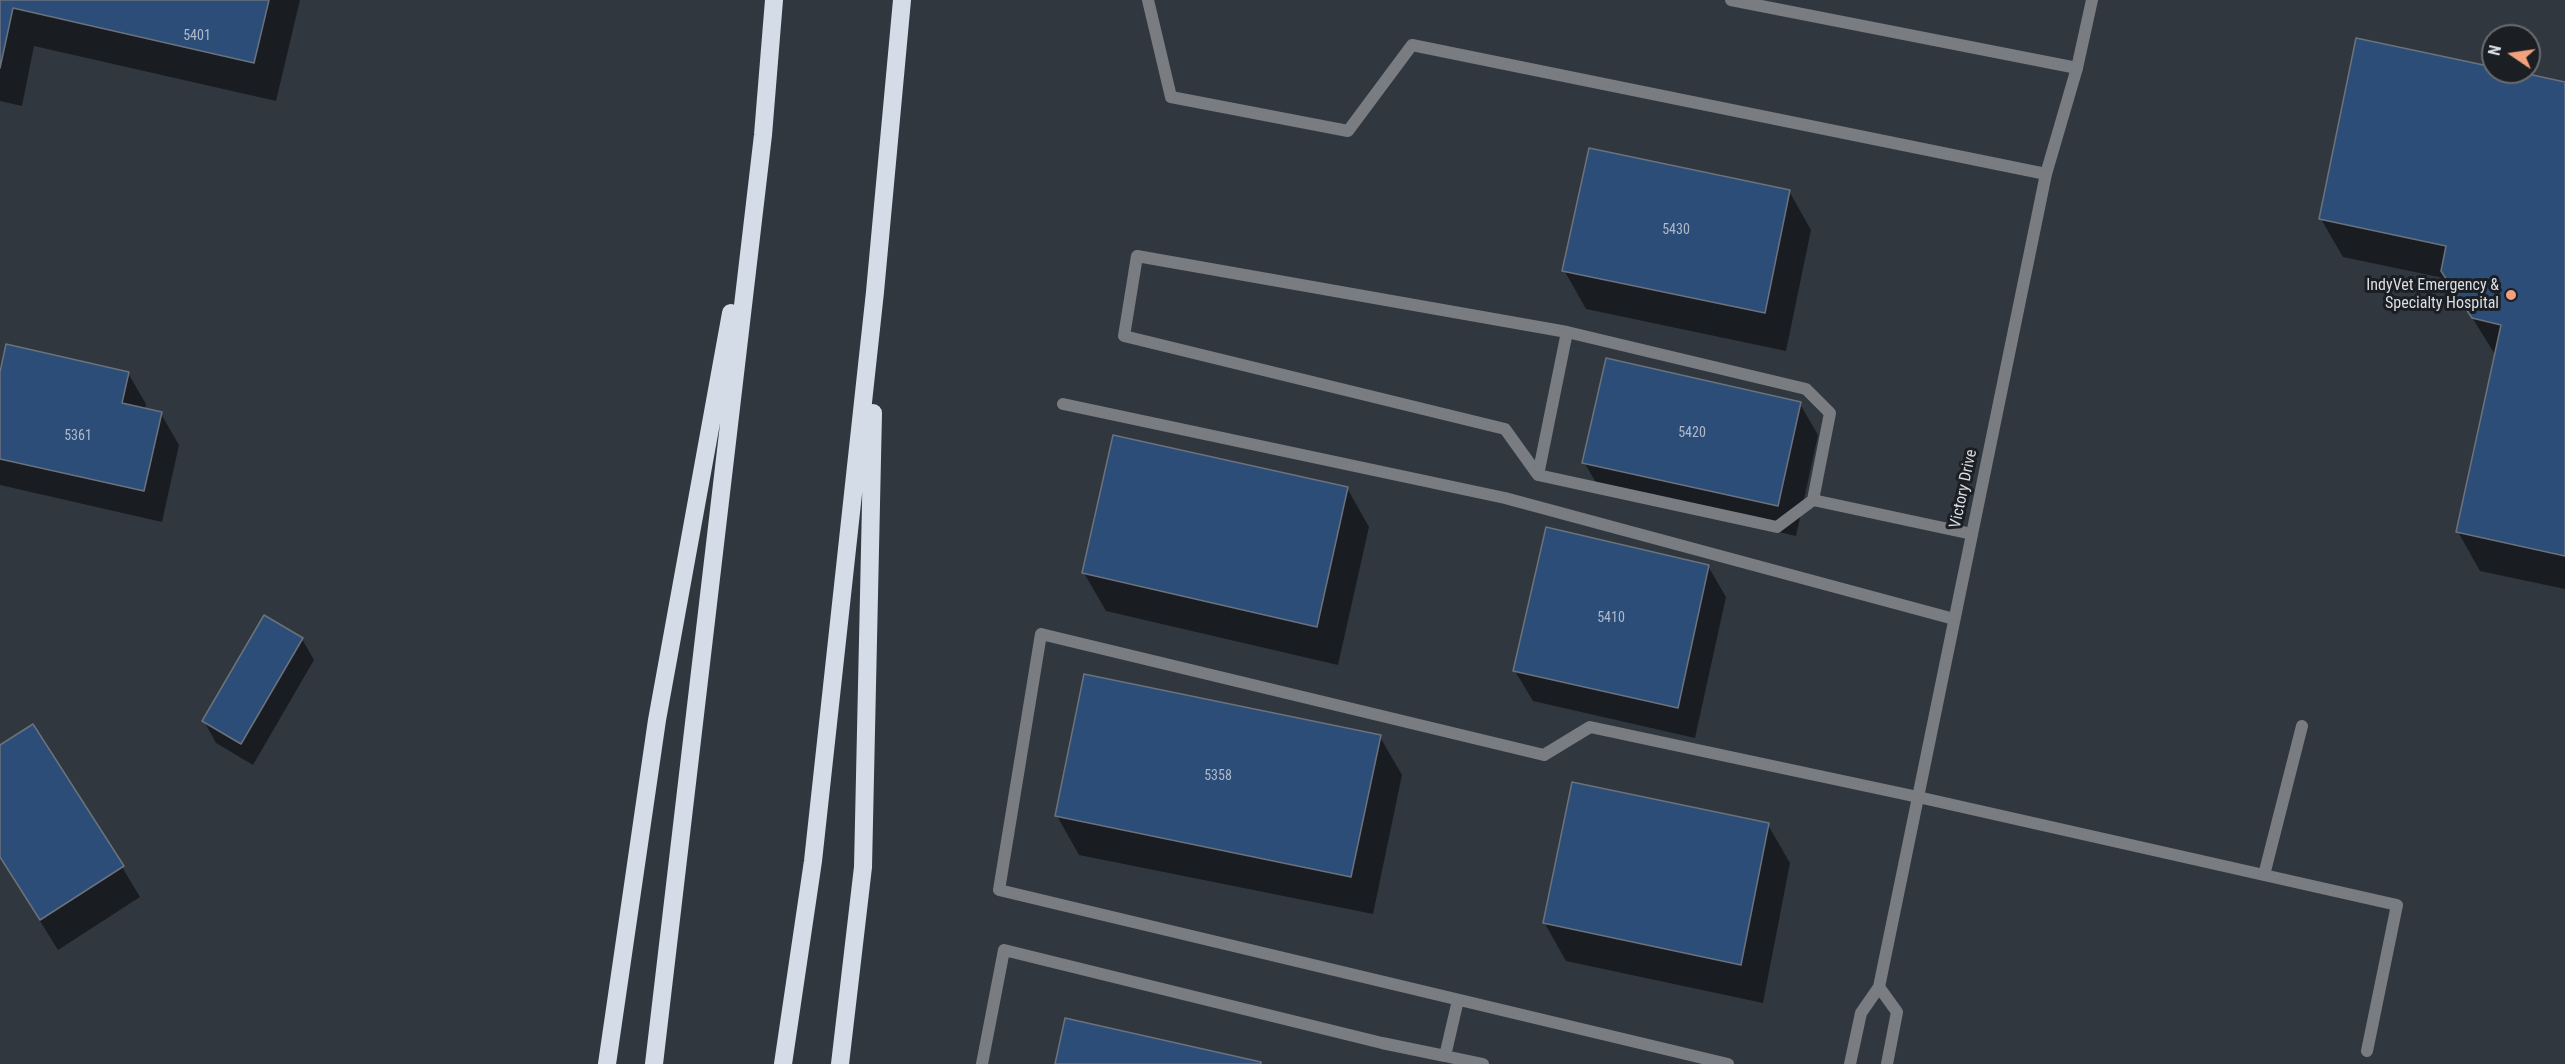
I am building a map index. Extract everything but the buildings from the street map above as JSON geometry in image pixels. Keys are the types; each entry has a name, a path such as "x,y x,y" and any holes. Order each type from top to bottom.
{"highway":[{"path":"654,1064 763,135 774,0"},
{"path":"783,1064 813,861 875,292 902,0"},
{"path":"607,1064 657,720 763,135"},
{"path":"840,1064 863,867 875,292"}],"street":[{"path":"1148,0 1171,97 1348,131 1412,45 2046,174"},
{"path":"1731,0 2077,68"},
{"name":"Victory Drive","path":"1850,1064 1861,1013 1879,987 2046,174 2077,68 2092,0"},
{"path":"1137,256 1567,332 1806,389 1830,413 1813,500 1777,527 1538,476 1505,429 1124,336 1137,256"},
{"path":"1538,476 1567,332"},
{"path":"1063,404 1505,498 1954,619"},
{"path":"1813,500 1972,534"},
{"path":"1728,1064 999,890 1041,634 1544,755 1590,727 1918,797 2397,905 2367,1051"},
{"path":"2264,875 2302,726"},
{"path":"982,1064 1004,950 1382,1043 1483,1064"},
{"path":"1879,987 1897,1012 1887,1064"},
{"path":"1445,1056 1458,1000"}],"place":[{"name":"IndyVet Emergency & Specialty Hospital","path":"2511,295"}]}
